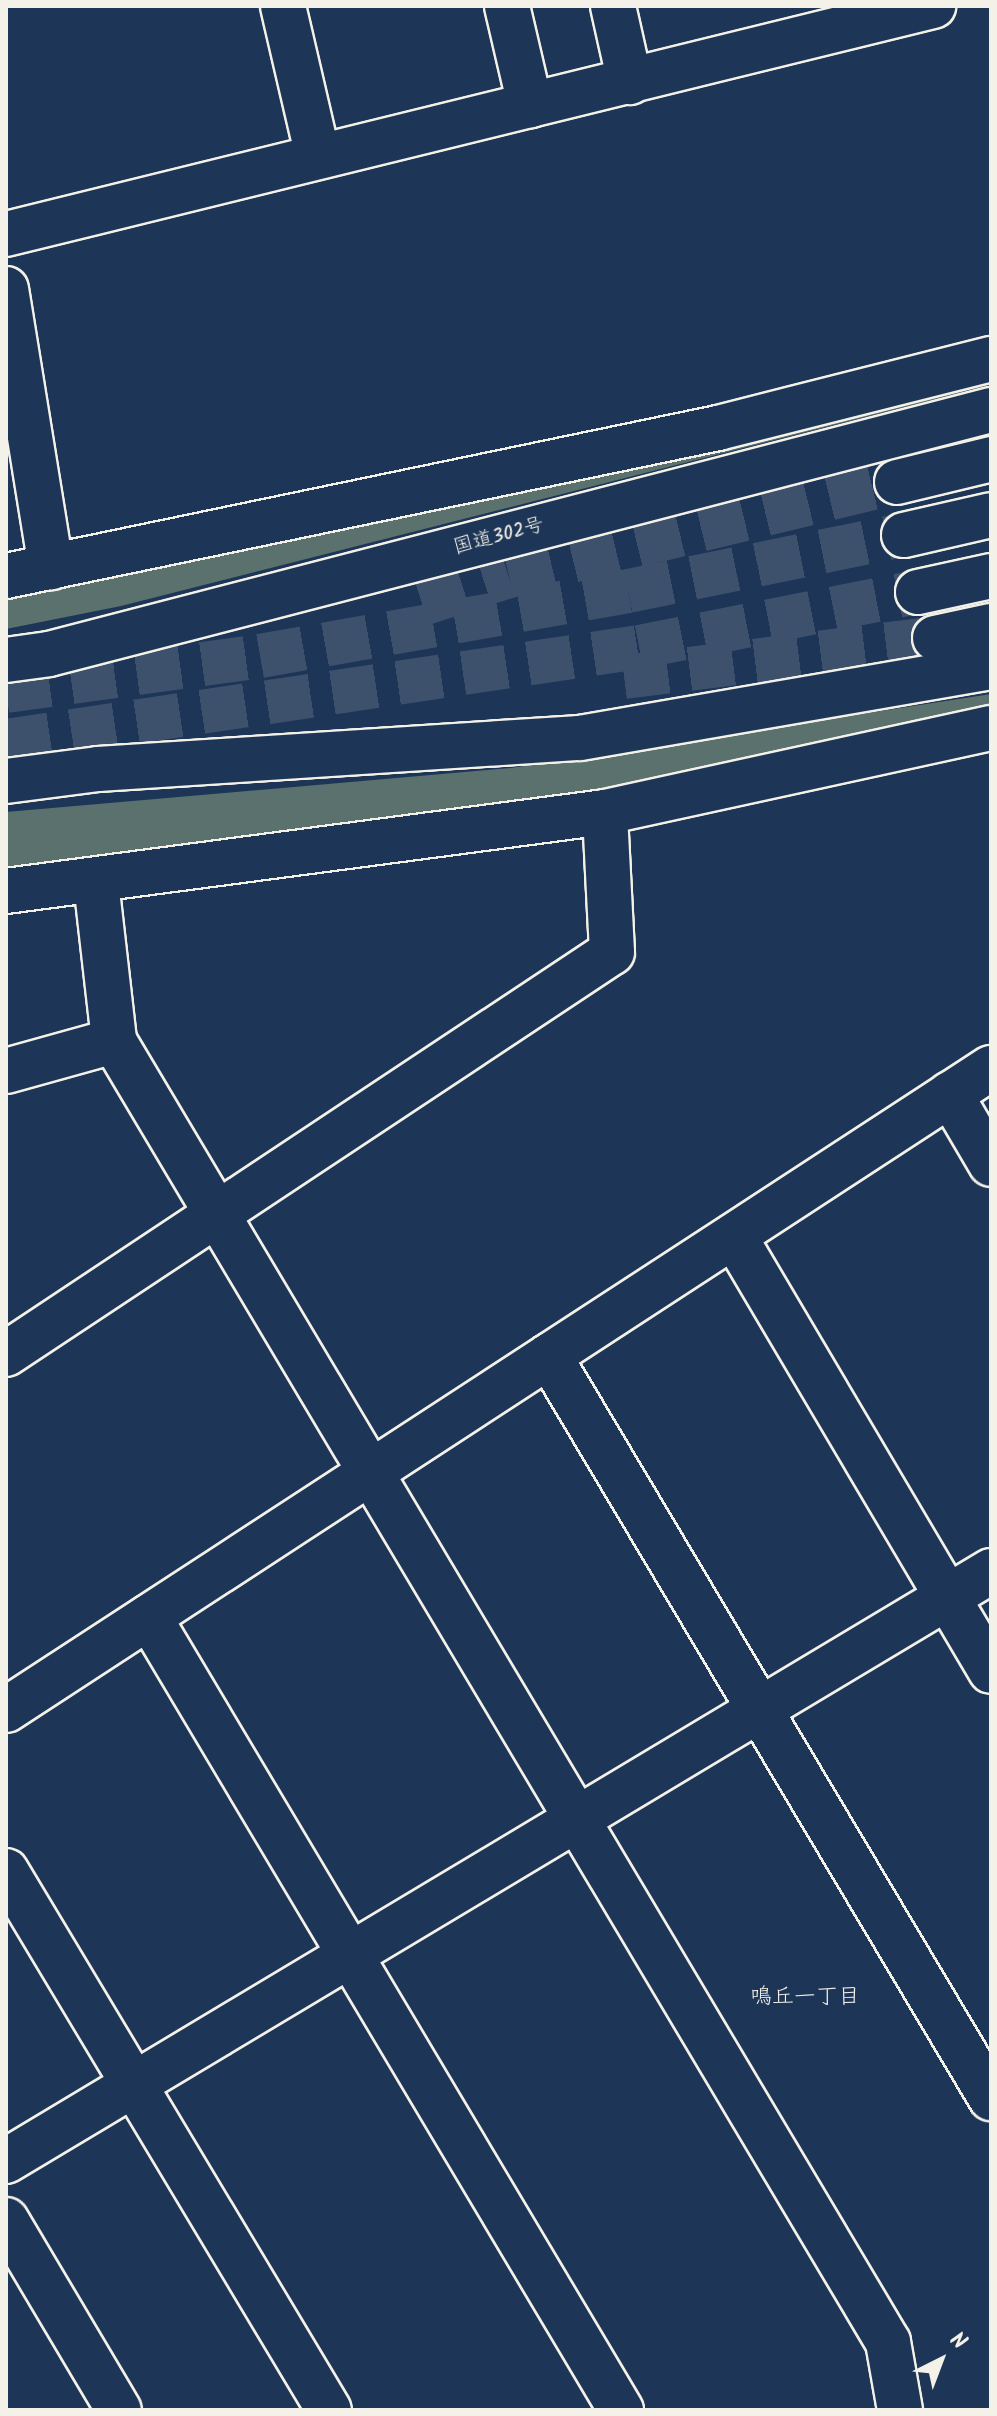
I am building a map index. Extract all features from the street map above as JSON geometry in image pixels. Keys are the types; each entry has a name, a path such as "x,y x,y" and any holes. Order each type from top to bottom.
{"main road":[{"path":"283,6 318,156"},
{"path":"507,6 530,105"},
{"path":"613,6 630,82"},
{"path":"6,234 933,6"},
{"path":"6,289 51,567"},
{"path":"6,576 718,428 991,359"},
{"name":"国道302号","path":"6,660 49,654 991,410"},
{"path":"897,482 991,459"},
{"path":"904,535 991,515"},
{"path":"918,592 991,576"},
{"path":"935,638 991,626"},
{"path":"6,781 98,769 580,738 991,667"},
{"path":"6,891 96,882 605,812 991,728"},
{"path":"6,1354 612,952 605,812"},
{"path":"96,882 114,1041 888,2342 900,2410"},
{"path":"6,1071 114,1041"},
{"path":"6,1710 991,1068"},
{"path":"950,1094 991,1164"},
{"path":"734,1236 991,1671"},
{"path":"549,1356 991,2098"},
{"path":"6,2161 991,1571"},
{"path":"149,1617 352,1952 621,2410"},
{"path":"6,1871 137,2083 329,2410"},
{"path":"6,2220 119,2410"}],"green space":[{"path":"991,369 991,385 121,606 6,629 6,589"},
{"path":"991,694 991,719 590,803 6,879 6,812 511,768"}],"tunnel":[{"path":"422,604 509,576 897,482"},
{"path":"6,691 260,656 628,591 904,535"},
{"path":"6,741 639,647 918,592"},
{"path":"624,677 935,638"}],"district":[{"name":"鳴丘一丁目","path":"805,1998"}]}
